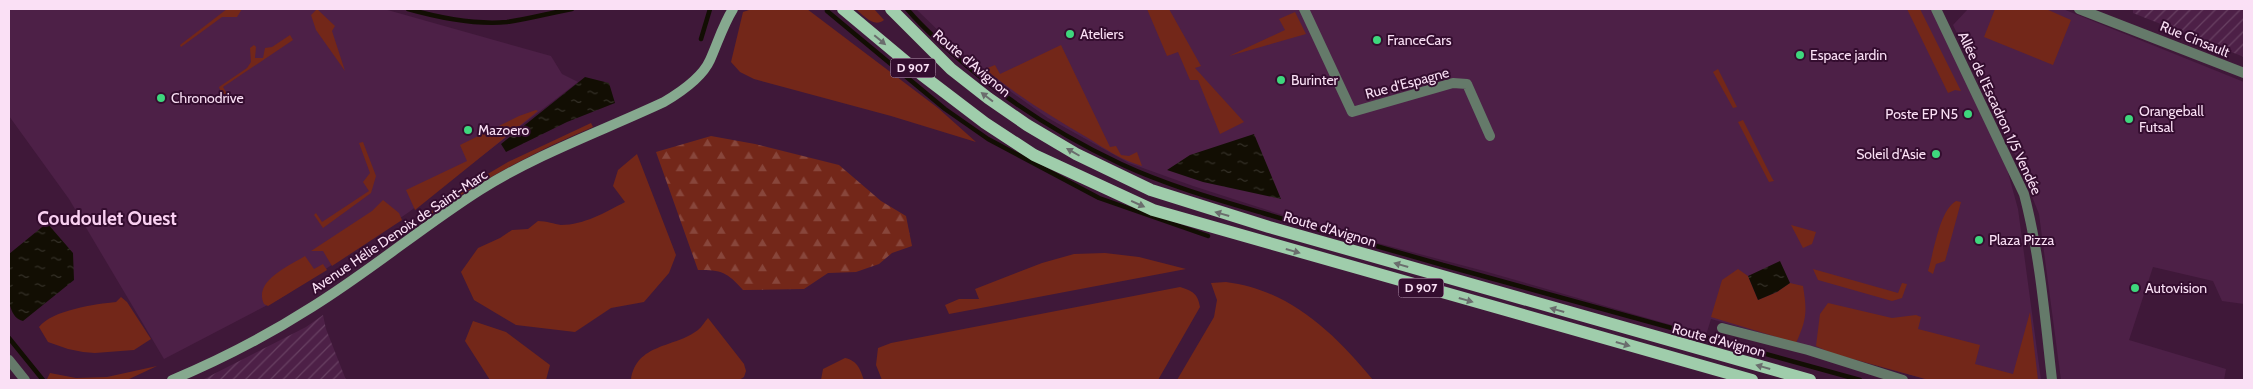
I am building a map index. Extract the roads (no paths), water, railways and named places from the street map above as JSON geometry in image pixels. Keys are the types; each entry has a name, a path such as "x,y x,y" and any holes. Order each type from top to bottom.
{"main road":[{"name":"D 907","path":"843,9 922,76 994,129 1034,155 1152,210 1752,380"},
{"name":"Route d'Avignon","path":"890,9 951,69 988,98 1027,125 1076,154 1151,190 1269,227 1810,380"}],"street":[{"name":"Avenue Hélie Denoix de Saint-Marc","path":"723,9 723,26"},
{"name":"Avenue Hélie Denoix de Saint-Marc","path":"172,380 269,333 313,306 445,213 509,173 557,149 664,102 679,93 709,62 723,26 733,9"},
{"name":"Rue d'Espagne","path":"1304,9 1352,112 1453,82 1467,84 1490,136"},
{"name":"Allée de l'Escadron 1/5 Vendée","path":"1936,9 2024,194 2040,270 2052,380"},
{"name":"Rue Cinsault","path":"2079,9 2244,74"},
{"path":"1722,328 1808,350 1903,380"},
{"path":"9,360 25,380"}],"water":[{"path":"585,77 609,83 615,103 567,122 506,152 501,144"},
{"path":"1254,134 1281,199 1203,182 1167,170 1190,155"},
{"path":"47,223 73,253 74,280 23,321 16,317 9,302 9,254"},
{"path":"1780,261 1790,283 1777,292 1758,300 1748,276"}],"waterway":[{"path":"408,9 457,20 495,23 515,21 572,9"},
{"path":"701,39 710,9"},
{"path":"907,9 928,32 959,59 1021,107 1080,143 1155,179 1209,197 1376,246 1860,380"},
{"path":"827,11 945,109 988,139 1099,198 1208,236"},
{"path":"9,338 43,380"}],"place":[{"name":"Ateliers","path":"1070,34"},
{"name":"FranceCars","path":"1377,40"},
{"name":"Espace jardin","path":"1800,55"},
{"name":"Burinter","path":"1281,80"},
{"name":"Chronodrive","path":"161,98"},
{"name":"Poste EP N5","path":"1968,114"},
{"name":"Orangeball Futsal","path":"2129,119"},
{"name":"Mazoero","path":"468,130"},
{"name":"Soleil d'Asie","path":"1936,154"},
{"name":"Plaza Pizza","path":"1979,240"},
{"name":"Autovision","path":"2135,288"}],"district":[{"name":"Coudoulet Ouest","path":"107,218"}]}
